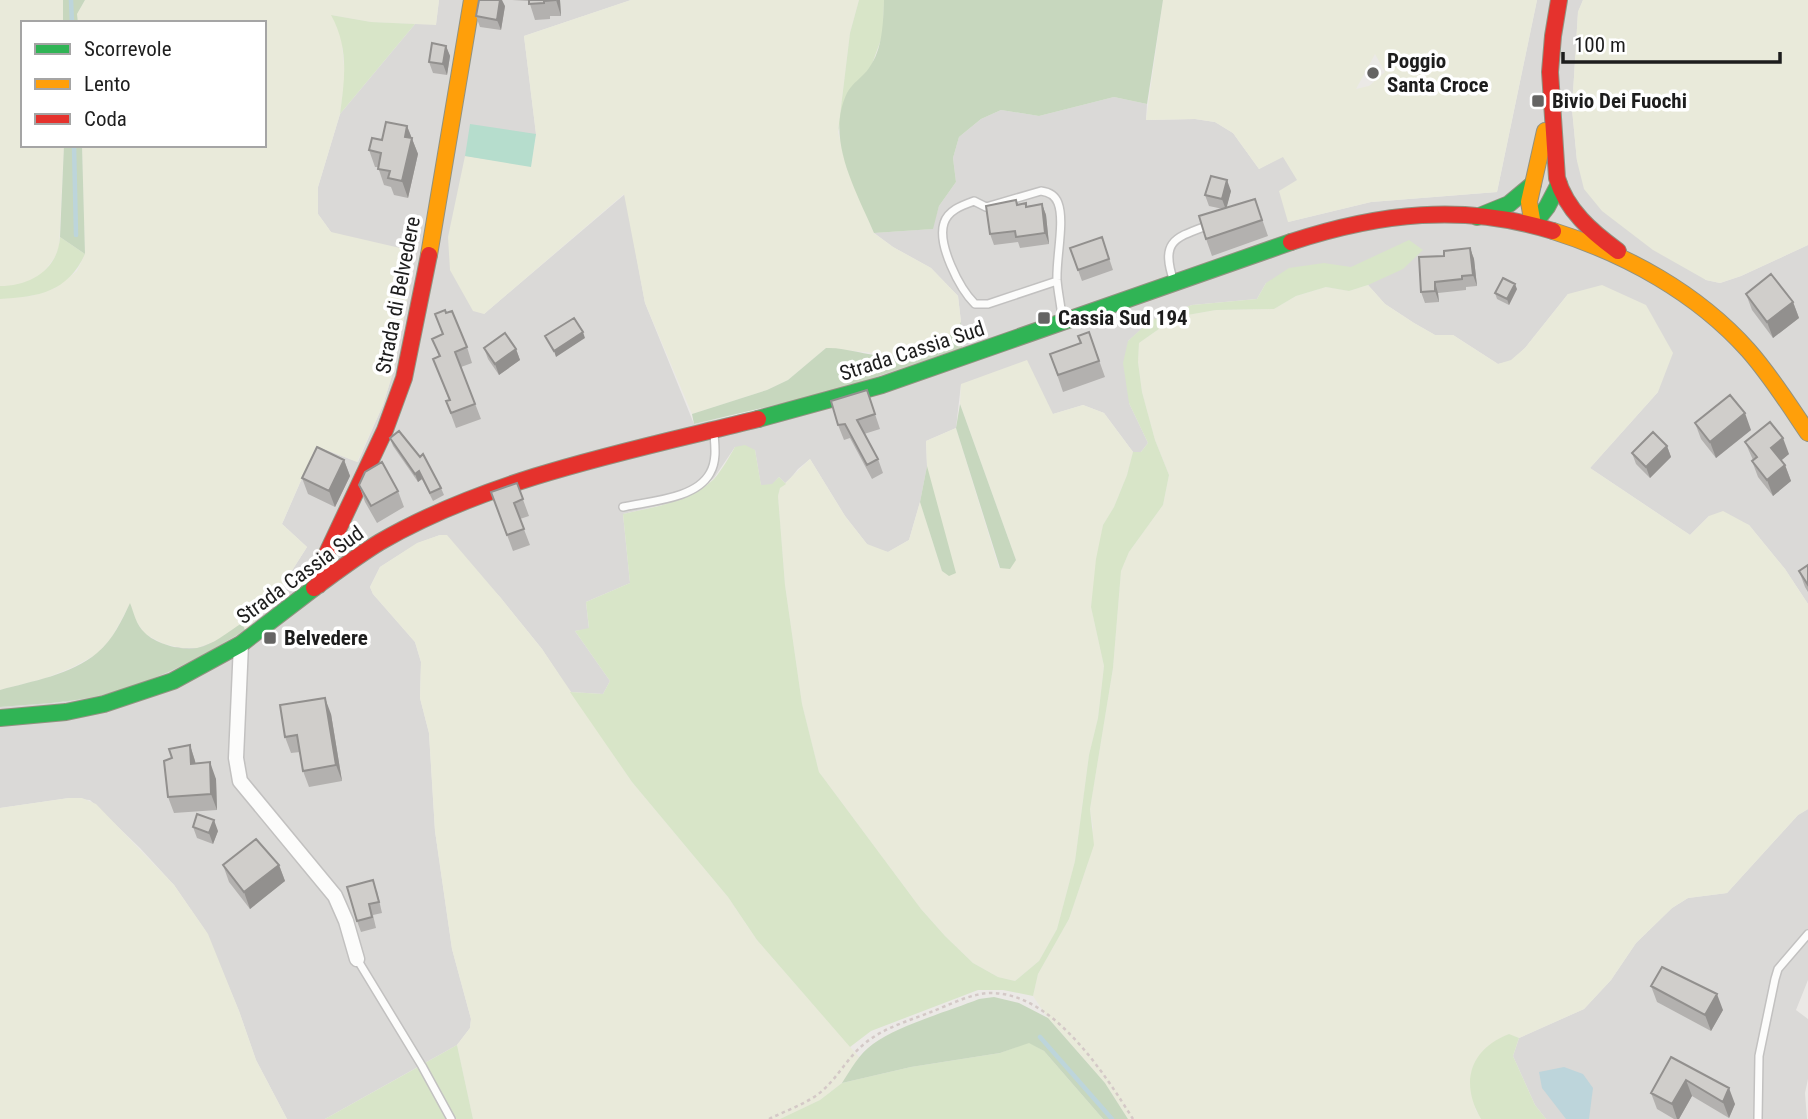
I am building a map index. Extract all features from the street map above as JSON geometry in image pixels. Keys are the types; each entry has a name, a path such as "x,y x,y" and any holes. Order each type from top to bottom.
{"main road":[{"name":"Strada di Belvedere","path":"319,585 327,553 385,430 404,378 429,256 472,0"},
{"path":"1533,225 1529,202 1550,103 1554,30 1559,0"},
{"path":"1550,103 1559,184 1581,220 1603,241 1629,259"},
{"path":"1477,217 1508,204 1532,184"},
{"path":"1533,225 1547,207 1559,184"},
{"name":"Strada Cassia Sud","path":"0,718 66,712 127,698 185,675 241,644 346,564 380,542 457,505 551,471 881,385 1285,244 1353,223 1414,214 1477,217 1533,225 1578,237 1629,259 1699,305 1737,340 1766,373 1808,433"}],"street":[{"path":"241,644 236,758 240,781 335,896 346,921 357,959"}],"lane":[{"path":"1057,281 988,304 975,303 962,288 946,255 943,225 948,215 960,206 974,201 986,206 1047,191 1058,203 1061,219 1057,281 1062,323"},
{"path":"1174,283 1167,259 1174,242 1181,235 1219,221"},
{"path":"623,507 683,493 701,484 711,471 715,453 713,429"},
{"path":"1758,1119 1759,1056 1774,979 1778,969 1808,934"},
{"path":"357,959 451,1119"}],"path":[{"path":"769,1119 817,1095 843,1070 862,1045 874,1037 947,1006 991,993 1020,999 1049,1014 1082,1048 1133,1119"}],"shaded area":[{"path":"439,0 631,0 524,36 536,134 484,314 625,194 645,303 694,424 755,411 961,322 958,296 931,268 874,233 932,229 939,206 956,182 953,158 959,137 981,119 1001,110 1039,116 1114,97 1147,104 1146,120 1195,119 1215,122 1233,133 1259,169 1283,156 1298,180 1288,222 1371,202 1497,192 1537,0 1583,0 1578,12 1572,109 1577,161 1706,280 1720,283 1741,276 1808,245 1808,604 1785,569 1749,525 1709,516 1690,535 1590,468 1658,392 1568,294 1525,348 1511,361 1498,364 1453,335 1435,335 1414,323 1385,304 1368,285 1266,283 1257,299 1192,305 1151,321 1128,341 1129,403 1148,443 1141,452 1133,452 1104,413 1083,405 1053,414 961,384 956,428 926,441 927,466 909,540 888,552 870,548 845,516 810,459 786,484 779,477 772,485 761,486 755,450 735,447 714,478 697,492 671,503 623,514 630,583 586,602 589,629 575,631 610,681 603,694 570,692 542,649 500,597 440,535 418,543 380,567 370,587 373,594 415,642 421,662 420,698 429,733 435,831 452,949 471,1019 470,1028 457,1045 325,1119 287,1119 256,1060 205,930 174,885 140,848 90,800 69,798 0,808 0,707 63,702 282,596 286,580 307,547 282,524 316,446 358,462 383,405 394,369 410,286 331,232 318,214 318,187 340,114 415,24 436,24"},
{"path":"1808,809 1808,980 1796,1010 1808,1019 1808,1079 1805,1093 1807,1119 1546,1119 1535,1105 1513,1056 1519,1038 1584,1009 1611,980 1636,943 1672,908 1688,898 1727,893 1798,815"}],"green space":[{"path":"0,0 63,0 63,21 21,21 21,147 64,147 59,247 43,273 35,279 14,286 0,286"},
{"path":"63,0 85,0 77,14 78,21 63,21"},
{"path":"85,0 439,0 436,25 371,22 332,15 341,33 345,77 340,114 318,187 318,214 331,232 413,251 410,286 394,369 383,405 357,462 316,446 282,524 307,547 286,580 282,596 245,630 198,648 164,644 145,634 136,621 130,604 112,637 97,654 46,678 0,690 0,299 31,296 47,291 77,271 85,254 82,147 266,147 266,21 78,21 77,14"},
{"path":"631,0 859,0 850,33 838,132 852,181 874,233 931,268 958,296 961,322 959,330 943,341 893,355 826,348 788,380 767,390 692,414 645,303 624,194 484,314 473,311 450,270 448,237 465,156 531,166 536,134 524,36"},
{"path":"859,0 884,0 883,34 871,67 848,92 838,132 850,33"},
{"path":"884,0 1163,0 1147,104 1114,97 1039,116 1001,110 981,119 959,137 953,158 956,182 939,206 933,229 874,233 846,164 839,128 847,93 869,68 877,53"},
{"path":"1163,0 1537,0 1497,192 1371,202 1288,222 1279,191 1297,180 1283,157 1259,169 1233,133 1215,122 1195,119 1146,120","holes":["1375,54 1385,72 1369,86 1356,89"]},
{"path":"1583,0 1808,0 1808,245 1720,283 1706,280 1653,250 1602,211 1584,189 1577,161 1572,109 1578,12"},
{"path":"331,15 371,22 415,24 340,114 344,75 343,51"},
{"path":"470,124 536,134 531,167 465,156"},
{"path":"64,147 82,147 85,254 60,237"},
{"path":"60,237 85,254 70,277 39,294 0,299 0,286 22,283 41,274 48,267 58,249"},
{"path":"1409,240 1423,250 1403,269 1368,285 1349,291 1326,287 1296,296 1274,309 1216,310 1176,317 1139,343 1138,362 1142,392 1155,440 1169,475 1163,505 1129,552 1121,571 1113,668 1090,809 1094,845 1069,919 1038,974 1033,996 1003,990 978,990 871,1031 850,1047 757,940 728,897 632,782 570,692 603,694 610,681 575,631 589,628 586,602 630,583 623,514 671,502 694,493 714,479 735,447 745,445 755,450 761,485 772,484 779,477 786,484 780,488 778,496 785,585 802,704 819,772 921,909 945,936 973,963 998,977 1015,981 1039,961 1057,929 1075,861 1104,666 1091,607 1096,559 1103,525 1114,507 1133,452 1141,452 1148,443 1129,403 1123,363 1128,341 1150,321 1192,305 1257,299 1266,283 1289,268 1324,263 1351,267"},
{"path":"1368,285 1385,304 1414,323 1435,335 1453,335 1498,364 1511,360 1525,348 1568,294 1602,285 1646,305 1673,353 1658,392 1590,468 1690,535 1709,516 1723,511 1749,525 1785,569 1808,604 1808,809 1798,815 1727,893 1688,898 1672,908 1636,943 1611,980 1584,1009 1519,1038 1508,1034 1475,1109 1481,1119 1128,1119 1105,1083 1048,1018 1033,996 1038,974 1069,919 1088,863 1093,827 1090,809 1113,668 1121,571 1129,552 1163,505 1169,475 1155,440 1142,392 1138,362 1139,343 1176,317 1216,310 1274,309 1296,296 1326,287 1349,291"},
{"path":"961,322 962,348 834,391 694,424 692,414 767,390 788,380 826,348 885,356 901,354 942,341 957,329"},
{"path":"1027,360 1053,414 1083,405 1104,413 1133,452 1114,507 1103,525 1091,607 1104,666 1075,861 1057,929 1039,961 1015,981 998,977 973,963 945,936 921,909 819,772 802,704 785,585 778,496 780,488 810,459 845,516 867,544 888,552 909,540 920,502 942,571 926,441 956,428 999,568 1016,560 960,404 961,384"},
{"path":"960,404 1016,560 1010,569 1000,568 956,428"},
{"path":"927,466 956,573 949,576 942,571 920,502"},
{"path":"447,535 542,649 632,782 728,897 757,940 859,1057 842,1083 820,1100 780,1119 473,1119 457,1045 470,1028 471,1019 452,949 435,831 429,733 420,698 421,662 415,642 373,594 370,587 380,567 417,543"},
{"path":"130,603 142,630 150,637 170,646 197,648 215,641 242,623 245,630 177,668 122,690 77,700 0,707 0,690 63,672 87,661 97,653 112,636"},
{"path":"82,798 96,804 174,885 208,934 256,1060 287,1119 0,1119 0,808"},
{"path":"994,997 1019,1003 1048,1018 1105,1083 1128,1119 1103,1119 1044,1051 1029,1043 1000,1053 911,1067 842,1083 864,1052 883,1037 979,999"},
{"path":"1509,1034 1519,1038 1513,1056 1535,1105 1546,1119 1481,1119 1475,1106 1470,1081 1477,1058 1495,1041"},
{"path":"1029,1042 1044,1051 1103,1119 780,1119 820,1100 842,1083 911,1067 1000,1053"},
{"path":"457,1045 473,1119 456,1119 425,1063"},
{"path":"418,1067 447,1119 325,1119"}],"water":[{"path":"1564,1067 1583,1074 1593,1088 1589,1119 1566,1119 1542,1088 1539,1072"}],"building":[{"path":"479,0 500,0 497,20 476,16"},
{"path":"529,0 556,0 529,4"},
{"path":"432,43 446,46 443,64 429,62"},
{"path":"386,122 407,126 405,137 412,138 402,181 388,178 390,171 378,169 381,153 369,150 372,138 382,140"},
{"path":"1211,176 1227,180 1222,199 1205,195"},
{"path":"1255,199 1262,220 1206,239 1199,216"},
{"path":"1016,200 1017,205 1026,203 1026,207 1042,204 1045,233 1016,237 1015,231 990,234 986,206"},
{"path":"1102,237 1109,259 1078,270 1070,248"},
{"path":"1470,248 1473,275 1435,282 1435,291 1421,292 1419,257 1444,256 1444,251"},
{"path":"1771,274 1793,302 1767,322 1746,294"},
{"path":"1503,278 1515,284 1507,299 1495,293"},
{"path":"445,310 446,313 452,311 467,347 455,352 475,404 451,413 446,401 450,400 433,359 440,356 432,339 443,334 435,314"},
{"path":"574,318 583,332 554,351 545,336"},
{"path":"1089,332 1099,361 1058,375 1050,354 1081,343 1078,336"},
{"path":"505,333 516,349 495,364 484,348"},
{"path":"867,390 875,414 857,420 878,459 867,465 845,424 838,425 831,401"},
{"path":"1730,395 1745,413 1710,442 1695,423"},
{"path":"1770,422 1783,438 1771,448 1785,465 1767,480 1752,461 1757,457 1745,442"},
{"path":"399,431 420,457 423,454 441,488 430,493 419,471 415,474 390,438"},
{"path":"1653,432 1667,446 1646,467 1632,453"},
{"path":"317,447 344,460 329,491 302,478"},
{"path":"382,462 398,491 371,506 359,485 365,472"},
{"path":"517,483 523,499 514,503 524,529 507,535 491,492"},
{"path":"1808,565 1808,585 1799,571"},
{"path":"325,698 336,765 303,771 297,735 285,737 280,705"},
{"path":"190,745 191,764 210,762 211,794 168,797 164,761 172,758 169,749"},
{"path":"197,814 214,820 209,833 193,827"},
{"path":"256,839 279,865 244,892 223,865"},
{"path":"373,880 379,902 369,904 372,917 357,921 347,887"},
{"path":"1662,967 1717,994 1705,1015 1651,986"},
{"path":"1671,1057 1729,1088 1723,1102 1686,1080 1672,1104 1651,1093"}],"waterway":[{"path":"71,0 72,21"},
{"path":"74,147 76,235"},
{"path":"1040,1037 1112,1119"}],"traffic: fast":[{"path":"1477,217 1509,204 1533,184"},
{"path":"1533,225 1547,207 1559,184"},
{"path":"758,419 882,385 1291,242"},
{"path":"0,718 66,712 104,704 173,681 241,644 314,588"}],"traffic: slow":[{"path":"429,255 472,0"},
{"path":"1533,225 1529,202 1545,131"},
{"path":"1553,231 1607,251 1633,264 1683,293 1706,311 1748,350 1808,433"}],"traffic: jam":[{"path":"1559,0 1550,72 1557,178 1573,210 1618,251"},
{"path":"1291,242 1357,224 1422,215 1487,217 1553,231"},
{"path":"319,585 327,553 385,430 404,378 429,255"},
{"path":"314,588 380,542 423,519 469,500 613,454 758,419"}],"place":[{"name":"Poggio Santa Croce","path":"1373,73"},
{"name":"Bivio Dei Fuochi","path":"1538,101"},
{"name":"Cassia Sud 194","path":"1044,318"},
{"name":"Belvedere","path":"270,638"}]}
